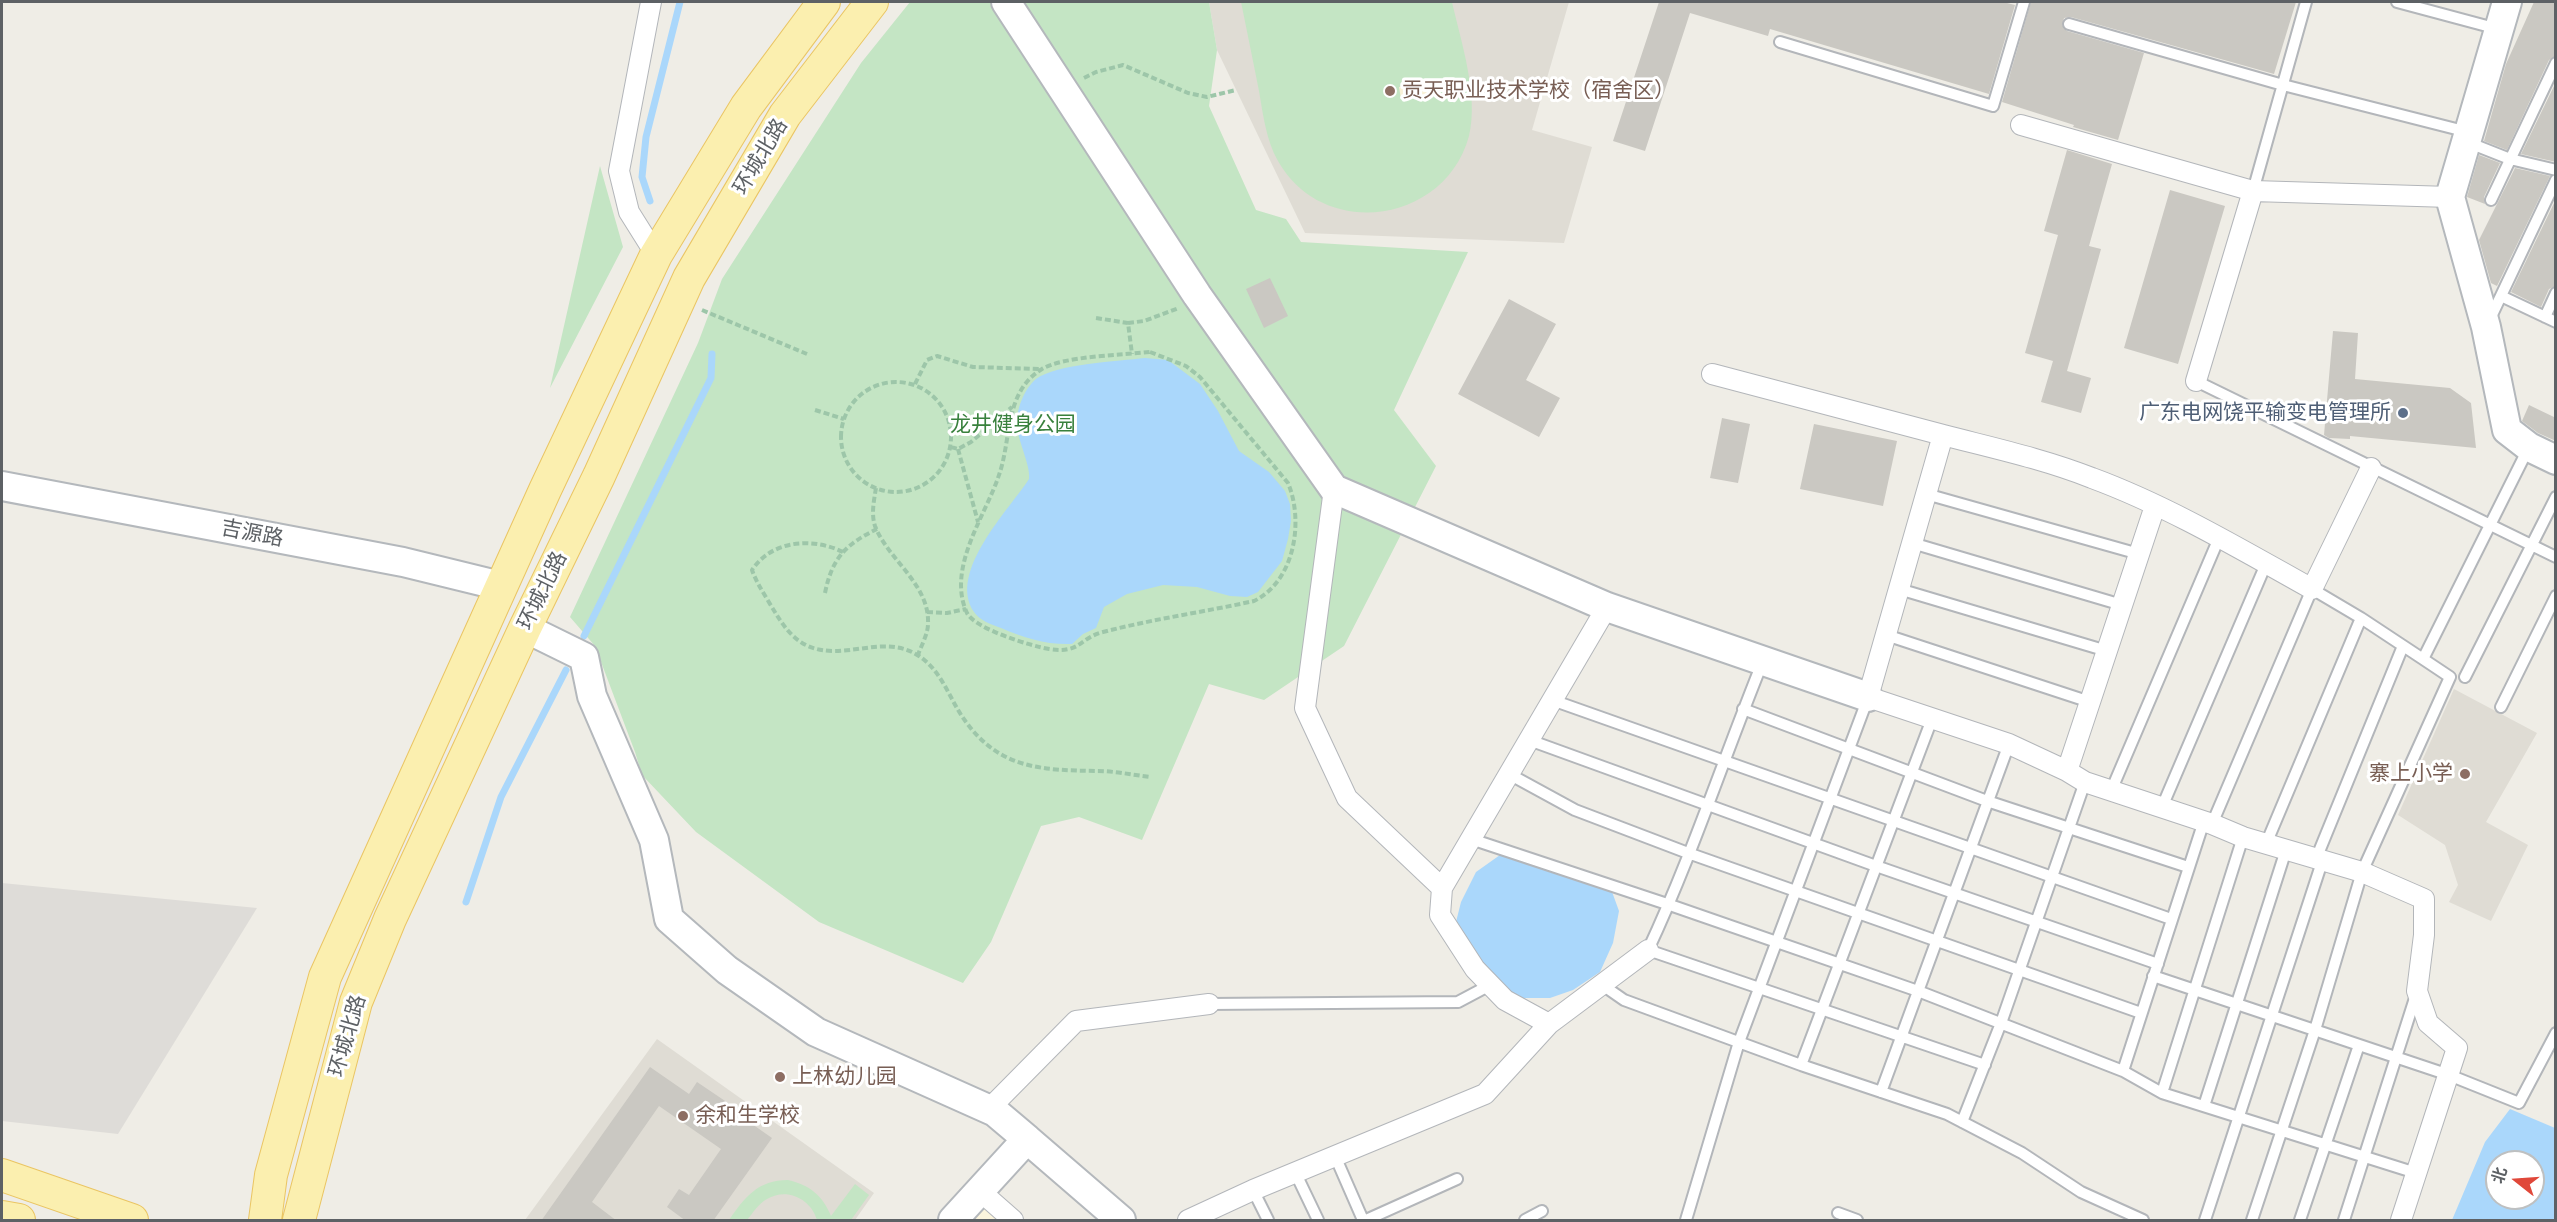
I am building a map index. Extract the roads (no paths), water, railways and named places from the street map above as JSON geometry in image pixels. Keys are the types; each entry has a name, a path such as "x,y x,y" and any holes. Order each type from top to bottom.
{"main road":[{"name":"环城北路","path":"265,1221 271,1175 325,977 495,599 656,255 746,107 824,2"},
{"name":"环城北路","path":"300,1221 356,1002 390,919 525,628 599,476 689,279 786,115 872,2"},
{"path":"495,599 525,628"},
{"path":"2,1175 132,1221"},
{"path":"2,1217 19,1221"}],"street":[{"path":"651,2 619,171 628,212 656,255"},
{"path":"1006,2 1197,295 1334,489 1607,607 2008,744 2067,771 2085,782 2163,807 2243,837 2362,872 2424,899 2424,935 2417,991 2428,1023 2457,1048 2401,1221"},
{"path":"2507,2 2450,197 2486,327 2507,430 2529,447 2556,460"},
{"path":"2021,125 2253,191 2450,197"},
{"path":"2196,381 2253,191"},
{"path":"1712,374 2030,458 2093,478 2219,538 2312,589 2371,468"},
{"path":"1868,697 1943,435"},
{"name":"吉源路","path":"2,486 403,562 495,599"},
{"path":"1334,489 1305,708 1347,798 1442,888"},
{"path":"2067,771 2155,506"},
{"path":"1549,1024 1505,1000 1475,969 1440,915 1442,888 1607,607"},
{"path":"525,628 584,657 592,696 654,840 669,919 727,970 816,1032 989,1109 1121,1221"},
{"path":"1188,1221 1220,1214 1253,1190 1485,1094 1549,1024 1648,950"},
{"path":"989,1109 1076,1021 1209,1004"},
{"path":"953,1221 1027,1139"},
{"path":"980,1191 1013,1221"}],"lane":[{"path":"1780,42 1993,106 2024,2"},
{"path":"2253,191 2306,2"},
{"path":"2397,2 2498,29"},
{"path":"2068,24 2467,137 2510,159 2556,170"},
{"path":"2491,200 2556,63"},
{"path":"2486,327 2556,180"},
{"path":"2545,317 2556,293"},
{"path":"2501,296 2556,322"},
{"path":"2196,381 2556,557"},
{"path":"2422,659 2529,447"},
{"path":"1926,494 2139,554"},
{"path":"2465,677 2556,497"},
{"path":"2111,790 2219,538"},
{"path":"1912,543 2122,605"},
{"path":"2163,807 2266,564"},
{"path":"1899,588 2107,651"},
{"path":"2123,1071 2188,867 2312,589 2361,618 2450,677 2362,872 2315,1030 2252,1221"},
{"path":"2501,707 2556,596"},
{"path":"2265,844 2361,618"},
{"path":"1886,635 2090,702"},
{"path":"2205,1221 2273,1016 2319,861 2403,646"},
{"path":"1763,661 1722,761 1670,905 1648,950 1760,986 1985,1065"},
{"path":"1686,1221 1739,1042 1868,697"},
{"path":"1552,700 2171,919"},
{"path":"1743,709 1987,801 2188,867"},
{"path":"1801,1065 1932,719"},
{"path":"1529,740 1953,894 2157,964"},
{"path":"1881,1092 2008,744"},
{"path":"1509,774 1575,810 1688,853 2142,1013"},
{"path":"1962,1122 2001,1023 2085,782"},
{"path":"2162,1093 2243,837"},
{"path":"1471,839 1918,991 2123,1071 2162,1093 2416,1173"},
{"path":"2204,1106 2286,850"},
{"path":"2153,976 2449,1075 2519,1103 2556,1033"},
{"path":"1601,984 1624,1000 1801,1065 1947,1114 2022,1153 2081,1192 2143,1221"},
{"path":"1209,1004 1458,1002 1490,985"},
{"path":"2344,1221 2417,991"},
{"path":"2300,1221 2359,1045"},
{"path":"1335,1156 1365,1221 1457,1179"},
{"path":"1295,1172 1318,1221"},
{"path":"1253,1190 1268,1221"},
{"path":"1525,1221 1542,1211"},
{"path":"1838,1213 1857,1221"}],"water":[{"path":"1145,358 1168,360 1200,384 1218,411 1239,451 1269,472 1285,491 1290,504 1291,521 1282,561 1258,592 1247,597 1230,596 1197,587 1163,585 1127,594 1104,607 1096,628 1083,634 1072,644 1036,640 982,620 974,612 968,596 968,579 984,542 1029,479 1017,425 1019,406 1024,394 1036,379 1058,370 1088,364"},
{"path":"1500,855 1611,889 1619,911 1613,943 1600,972 1573,990 1550,998 1520,998 1496,984 1456,922 1461,902 1476,872"},
{"path":"2510,1109 2555,1128 2556,1215 2553,1220 2452,1220 2485,1142"}],"waterway":[{"path":"650,201 642,177 646,137 680,2"},
{"path":"584,636 711,378 712,354"},
{"path":"466,902 501,797 566,670"}],"place":[{"name":"贡天职业技术学校（宿舍区）","path":"1390,91"},
{"name":"广东电网饶平输变电管理所","path":"2403,413"},
{"name":"寨上小学","path":"2465,774"},
{"name":"上林幼儿园","path":"780,1077"},
{"name":"余和生学校","path":"683,1116"}],"park label":[{"name":"龙井健身公园","path":"1013,425"}]}
